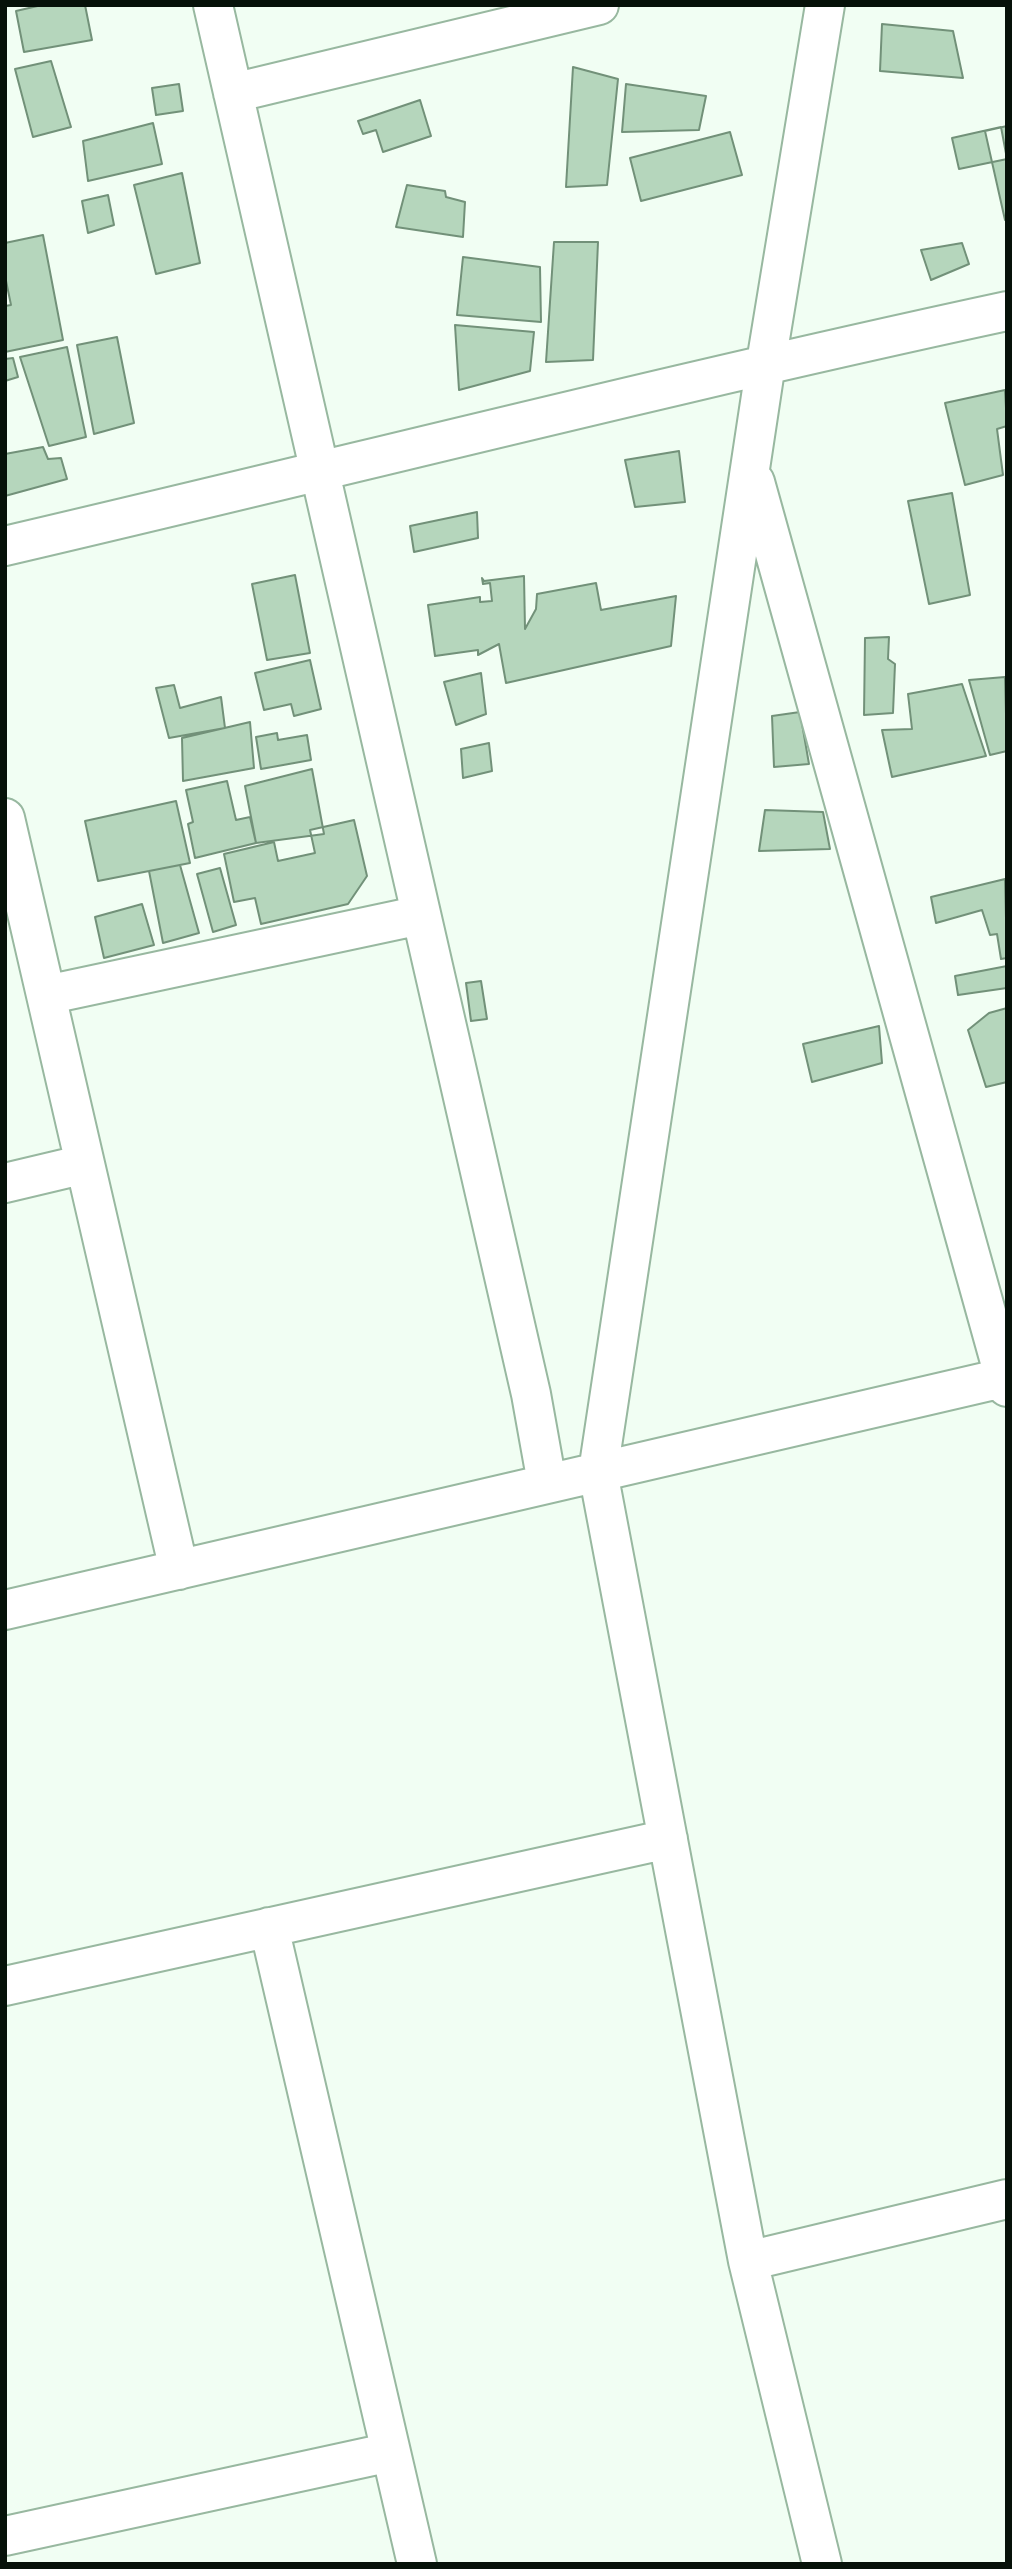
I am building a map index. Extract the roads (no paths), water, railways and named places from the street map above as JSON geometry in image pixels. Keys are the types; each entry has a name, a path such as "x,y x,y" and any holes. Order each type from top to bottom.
{"street":[{"path":"214,5 531,1394 547,1483"},
{"path":"233,93 599,5"},
{"path":"822,2564 748,2262 598,1472 766,363 825,5"},
{"path":"5,546 320,473 766,363 1007,310"},
{"path":"5,1610 547,1483 1006,1381 751,469"},
{"path":"5,818 179,1570"},
{"path":"46,995 421,915"},
{"path":"5,1183 85,1164"},
{"path":"5,1986 667,1839"},
{"path":"269,1927 417,2564"},
{"path":"748,2262 1007,2199"},
{"path":"5,2536 391,2452"}]}
